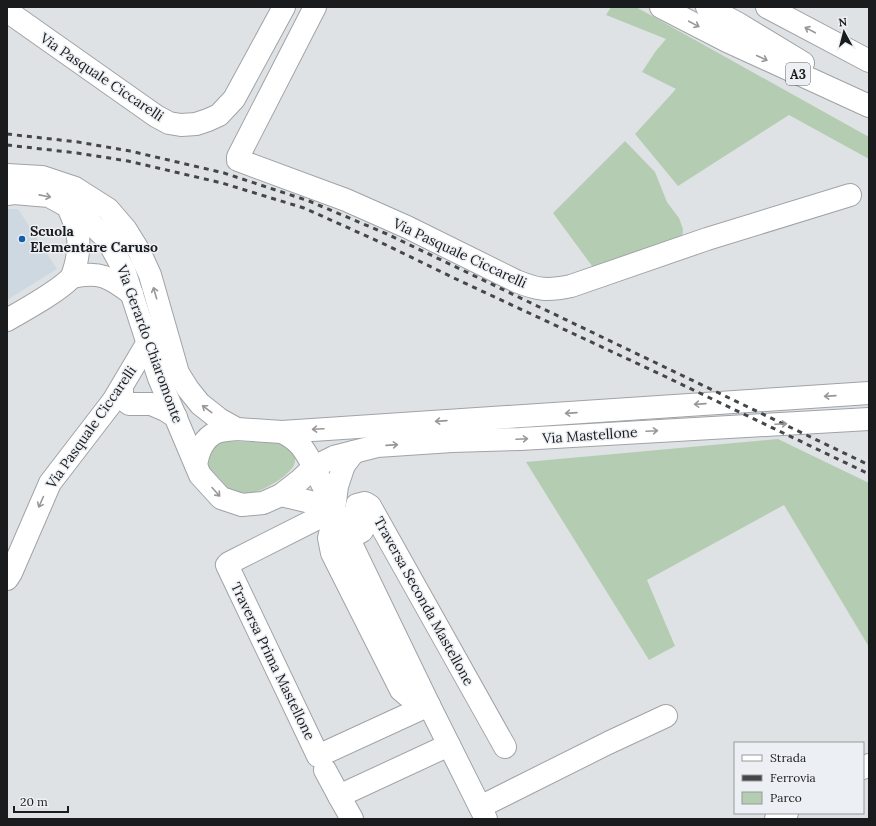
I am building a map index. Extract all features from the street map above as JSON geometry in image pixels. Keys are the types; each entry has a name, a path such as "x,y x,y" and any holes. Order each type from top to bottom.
{"main road":[{"name":"Via Pasquale Ciccarelli","path":"7,11 156,116 169,123 182,125 196,124 219,115 234,99 284,7"},
{"name":"Via Pasquale Ciccarelli","path":"315,7 238,157 238,160 346,200 407,227 533,288 552,290 571,286 707,240 850,195"},
{"name":"A3","path":"661,7 727,41 869,106"},
{"path":"707,7 737,23 869,106"},
{"path":"766,7 869,61"},
{"name":"Via Gerardo Chiaromonte","path":"7,174 42,177 75,188 108,210 126,230 139,251 150,275 178,373 200,404 219,419 237,429 282,432 354,427"},
{"name":"Via Gerardo Chiaromonte","path":"7,194 14,193 49,196 80,213 107,239 124,270 159,378 200,475 221,498 242,505 262,503 281,495 314,467"},
{"path":"66,206 77,228 79,241 79,253 72,277"},
{"path":"7,320 52,292 72,277 87,274 100,275 115,281 132,294"},
{"name":"Via Pasquale Ciccarelli","path":"7,580 50,483 113,401 148,342"},
{"path":"122,387 122,398 129,404 151,404 176,417"},
{"name":"Via Mastellone","path":"354,427 869,393"},
{"name":"Via Mastellone","path":"314,467 334,457 377,446 869,418"},
{"path":"196,464 198,453 205,442 215,433 237,429"},
{"path":"282,432 295,438 304,449 314,467 334,511 483,813 608,744 666,716"},
{"path":"354,452 344,465 337,486 330,538 332,554 401,690 412,699 429,704"},
{"path":"281,495 320,504 334,511"},
{"name":"Traversa Seconda Mastellone","path":"348,539 362,531 362,527 356,514 357,505 365,503 370,506 505,747"},
{"name":"Traversa Prima Mastellone","path":"334,511 228,565 318,756 429,704"},
{"path":"339,796 449,746"},
{"path":"325,770 352,819"}],"shaded area":[{"name":"Scuola Elementare Caruso","path":"7,209 18,209 57,269 7,300"}],"green space":[{"path":"611,7 636,7 869,137 869,159 789,115 678,186 635,134 676,89 642,72 655,52 666,39 606,15"},
{"path":"625,141 655,172 667,202 679,218 683,229 682,239 595,270 553,213"},
{"path":"778,439 869,483 869,647 784,505 647,580 675,646 649,660 526,462"},
{"path":"227,441 282,443 294,453 295,463 286,475 265,488 246,494 234,492 226,489 216,481 207,461 212,445"}],"railway":[{"path":"7,134 78,142 130,151 224,173 309,201 387,234 869,465"},
{"path":"7,145 77,153 128,161 222,183 304,208 382,243 869,474"}],"place":[{"name":"Scuola Elementare Caruso","path":"22,239"}]}
